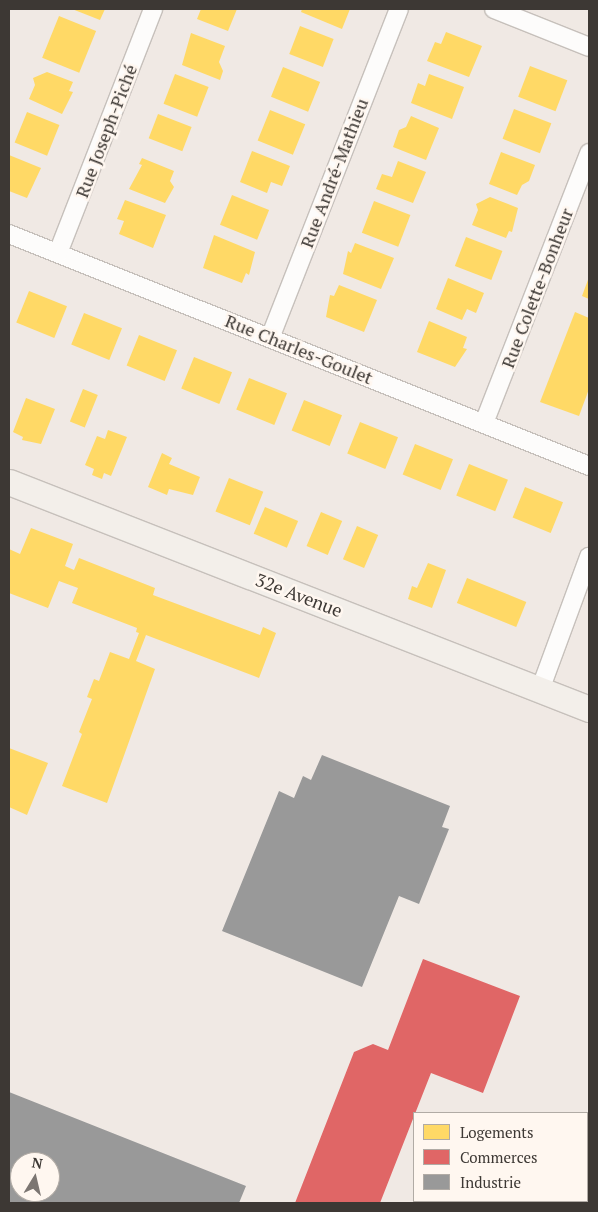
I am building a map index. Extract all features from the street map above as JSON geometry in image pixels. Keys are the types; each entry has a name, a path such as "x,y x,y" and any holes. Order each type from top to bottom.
{"street":[{"name":"Rue Joseph-Piché","path":"58,253 153,9"},
{"name":"Rue André-Mathieu","path":"270,338 399,9"},
{"path":"494,9 589,47"},
{"name":"Rue Colette-Bonheur","path":"484,423 589,153"},
{"name":"Rue Charles-Goulet","path":"9,234 589,466"},
{"name":"32e Avenue","path":"9,482 589,709"},
{"path":"540,690 589,556"}],"building: Logements":[{"path":"72,9 105,9 100,20"},
{"path":"201,9 237,9 228,31 197,19"},
{"path":"302,9 350,9 342,29 301,12"},
{"path":"59,16 96,31 79,73 42,58"},
{"path":"300,26 334,39 323,67 289,54"},
{"path":"446,32 482,46 469,77 427,61 435,42 441,44"},
{"path":"191,33 225,46 219,62 223,71 220,80 182,65"},
{"path":"530,66 567,80 556,111 518,97"},
{"path":"283,67 320,82 308,112 271,97"},
{"path":"47,72 73,82 69,91 73,92 62,114 29,99 35,85 33,78"},
{"path":"175,74 209,87 197,117 164,104"},
{"path":"429,74 464,87 452,119 411,103 418,83 425,86"},
{"path":"514,109 551,123 540,153 503,139"},
{"path":"270,110 305,124 293,155 258,141"},
{"path":"27,112 59,125 47,156 15,143"},
{"path":"158,114 192,127 182,151 149,138"},
{"path":"411,116 439,128 426,160 393,147 399,130 406,127"},
{"path":"252,151 290,166 282,186 271,182 267,193 240,182"},
{"path":"501,152 535,165 529,181 522,185 517,195 489,184"},
{"path":"9,155 41,168 27,198 9,191"},
{"path":"142,158 174,171 170,181 174,187 165,203 129,189 142,165 139,164"},
{"path":"398,161 426,172 413,203 376,189 382,174 392,177"},
{"path":"232,195 269,210 257,240 220,225"},
{"path":"490,197 518,208 512,232 509,231 506,238 472,225 478,210 476,204"},
{"path":"125,200 166,215 153,248 119,234 124,221 117,219"},
{"path":"374,201 410,215 398,247 362,233"},
{"path":"214,235 255,252 249,275 246,273 242,283 203,268"},
{"path":"466,237 502,251 491,280 455,266"},
{"path":"355,243 394,258 381,289 343,274 348,251 351,253"},
{"path":"589,277 589,299 582,296"},
{"path":"448,278 484,293 476,313 467,309 462,320 436,309"},
{"path":"339,285 377,300 364,332 326,317 330,295 334,296"},
{"path":"29,291 67,306 54,338 16,323"},
{"path":"575,312 589,318 589,389 579,416 540,402"},
{"path":"84,313 122,328 109,360 71,345"},
{"path":"429,321 467,337 463,348 467,349 455,367 417,352"},
{"path":"139,335 177,350 165,381 127,366"},
{"path":"194,357 232,372 219,404 181,389"},
{"path":"249,378 287,393 274,425 236,410"},
{"path":"83,389 98,395 85,427 70,421"},
{"path":"26,398 55,409 41,444 22,440 23,437 13,432"},
{"path":"304,400 342,415 330,446 292,431"},
{"path":"360,422 398,437 385,469 347,454"},
{"path":"108,430 127,437 111,476 104,473 102,479 92,475 94,469 85,465 97,436 105,439"},
{"path":"415,444 453,459 441,490 403,475"},
{"path":"162,453 172,458 169,464 200,477 193,495 169,489 167,495 148,487"},
{"path":"469,464 508,480 495,511 456,496"},
{"path":"229,478 263,492 250,525 216,511"},
{"path":"525,487 563,502 551,533 513,518"},
{"path":"265,507 298,521 287,548 254,534"},
{"path":"321,512 342,521 328,555 307,546"},
{"path":"357,526 378,535 364,568 343,559"},
{"path":"31,528 73,544 65,566 74,570 79,558 155,588 153,595 260,635 263,627 276,633 259,678 146,635 136,661 155,669 107,803 62,786 82,734 79,732 92,699 87,697 94,679 99,681 110,652 129,659 139,633 136,632 137,628 72,603 78,588 59,581 48,608 9,593 9,549 20,554"},
{"path":"428,563 446,570 432,608 408,599 412,586 417,588"},
{"path":"467,578 526,602 516,627 457,603"},
{"path":"9,748 48,763 27,815 9,807"}],"building: Commerces":[{"path":"423,959 520,996 483,1093 431,1073 416,1112 413,1112 413,1119 380,1203 295,1203 354,1052 373,1044 388,1050"}],"building: Industrie":[{"path":"322,755 450,806 442,827 449,829 419,904 399,896 362,987 222,931 279,791 294,798 303,776 311,780"},
{"path":"9,1092 246,1186 239,1203 9,1203"}]}
